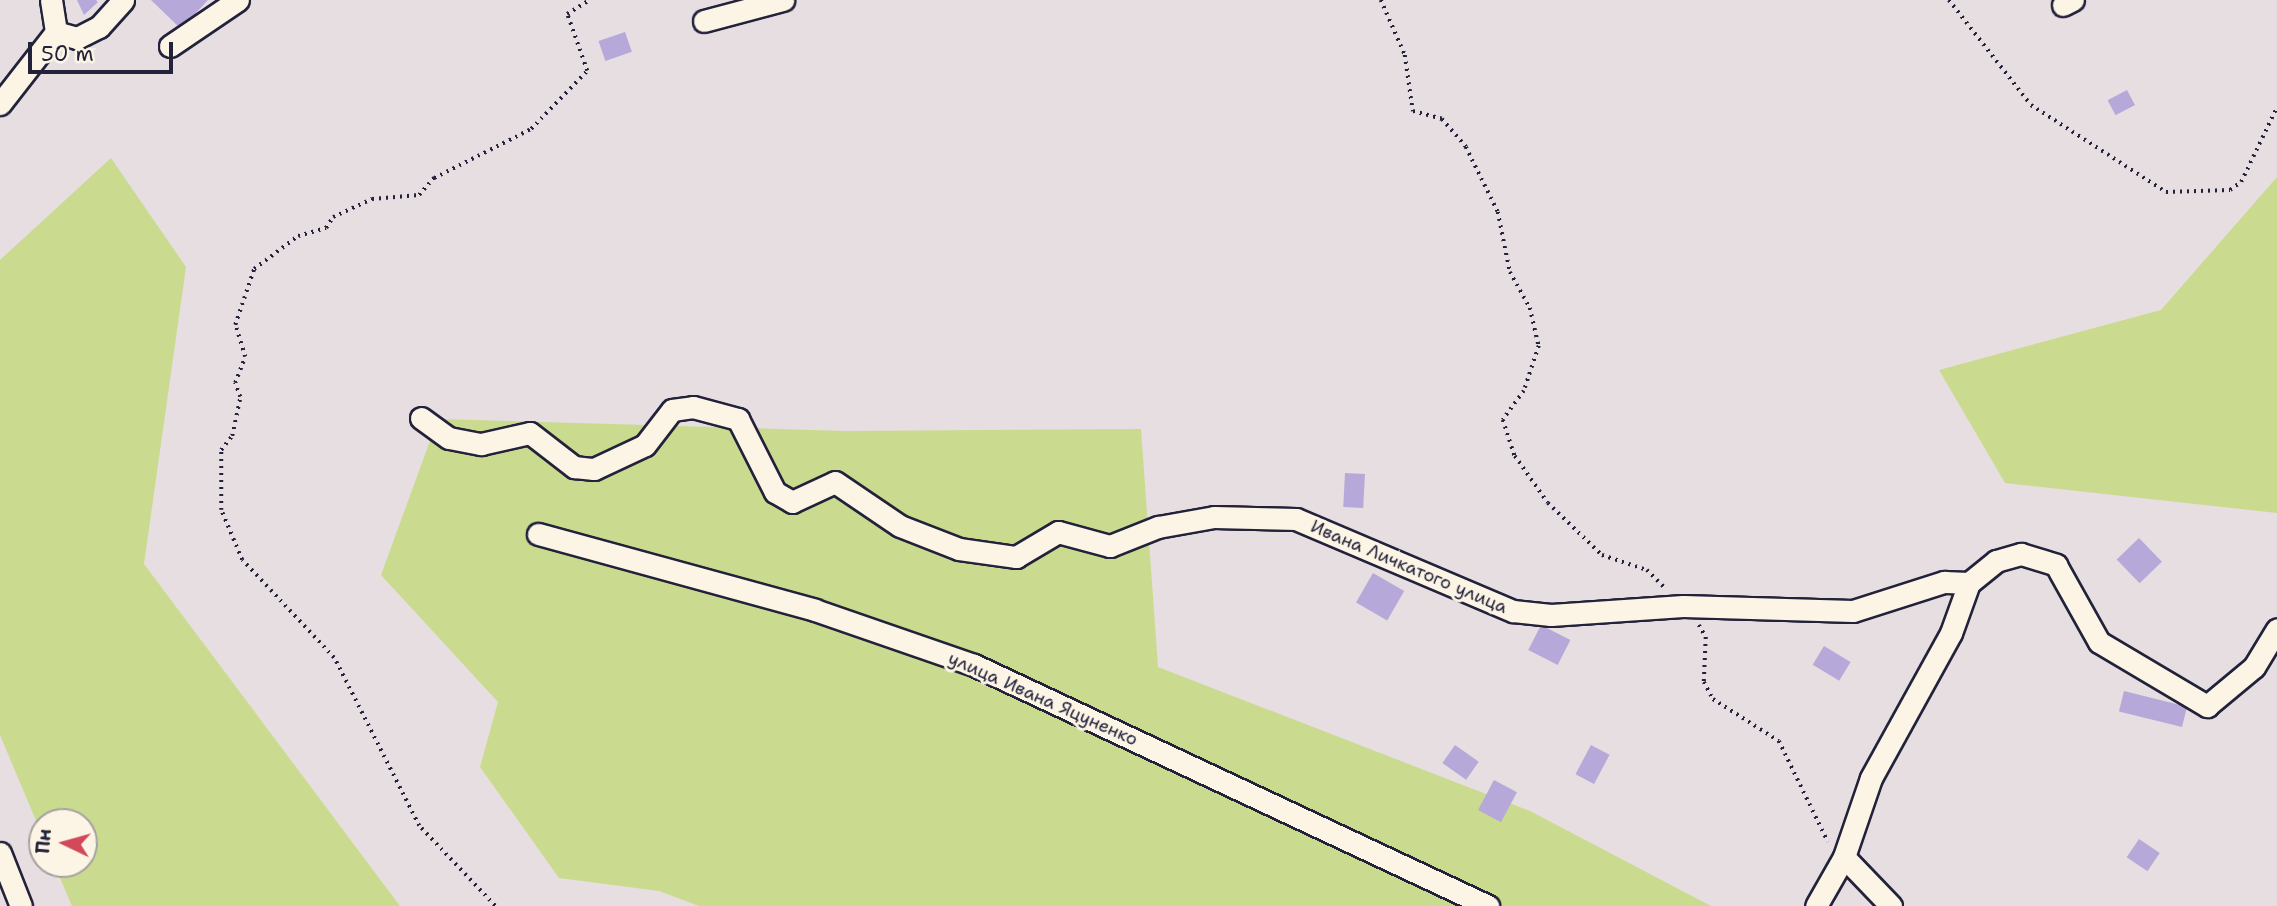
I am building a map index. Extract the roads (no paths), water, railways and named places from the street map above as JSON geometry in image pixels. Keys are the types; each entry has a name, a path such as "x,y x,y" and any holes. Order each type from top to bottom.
{"street":[{"path":"0,104 56,32 51,0"},
{"path":"56,32 77,38 99,27 123,0"},
{"path":"704,21 783,0"},
{"path":"170,46 240,1"},
{"name":"Ивана Личкатого улица","path":"421,418 449,438 481,444 530,433 574,467 594,469 645,445 672,410 694,407 738,419 775,492 792,502 835,482 900,526 959,549 1016,557 1058,532 1110,546 1158,527 1213,517 1296,519 1513,611 1550,615 1680,606 1853,611 1944,582 1969,583"},
{"name":"улица Ивана Яцуненко","path":"538,534 815,610 974,665 1488,906"},
{"path":"1816,906 1844,857 1871,778 1951,633 1969,583 1996,561 2021,554 2056,565 2099,642 2207,706 2254,667 2277,629"},
{"path":"0,853 21,906"},
{"path":"1844,857 1891,906"}]}
